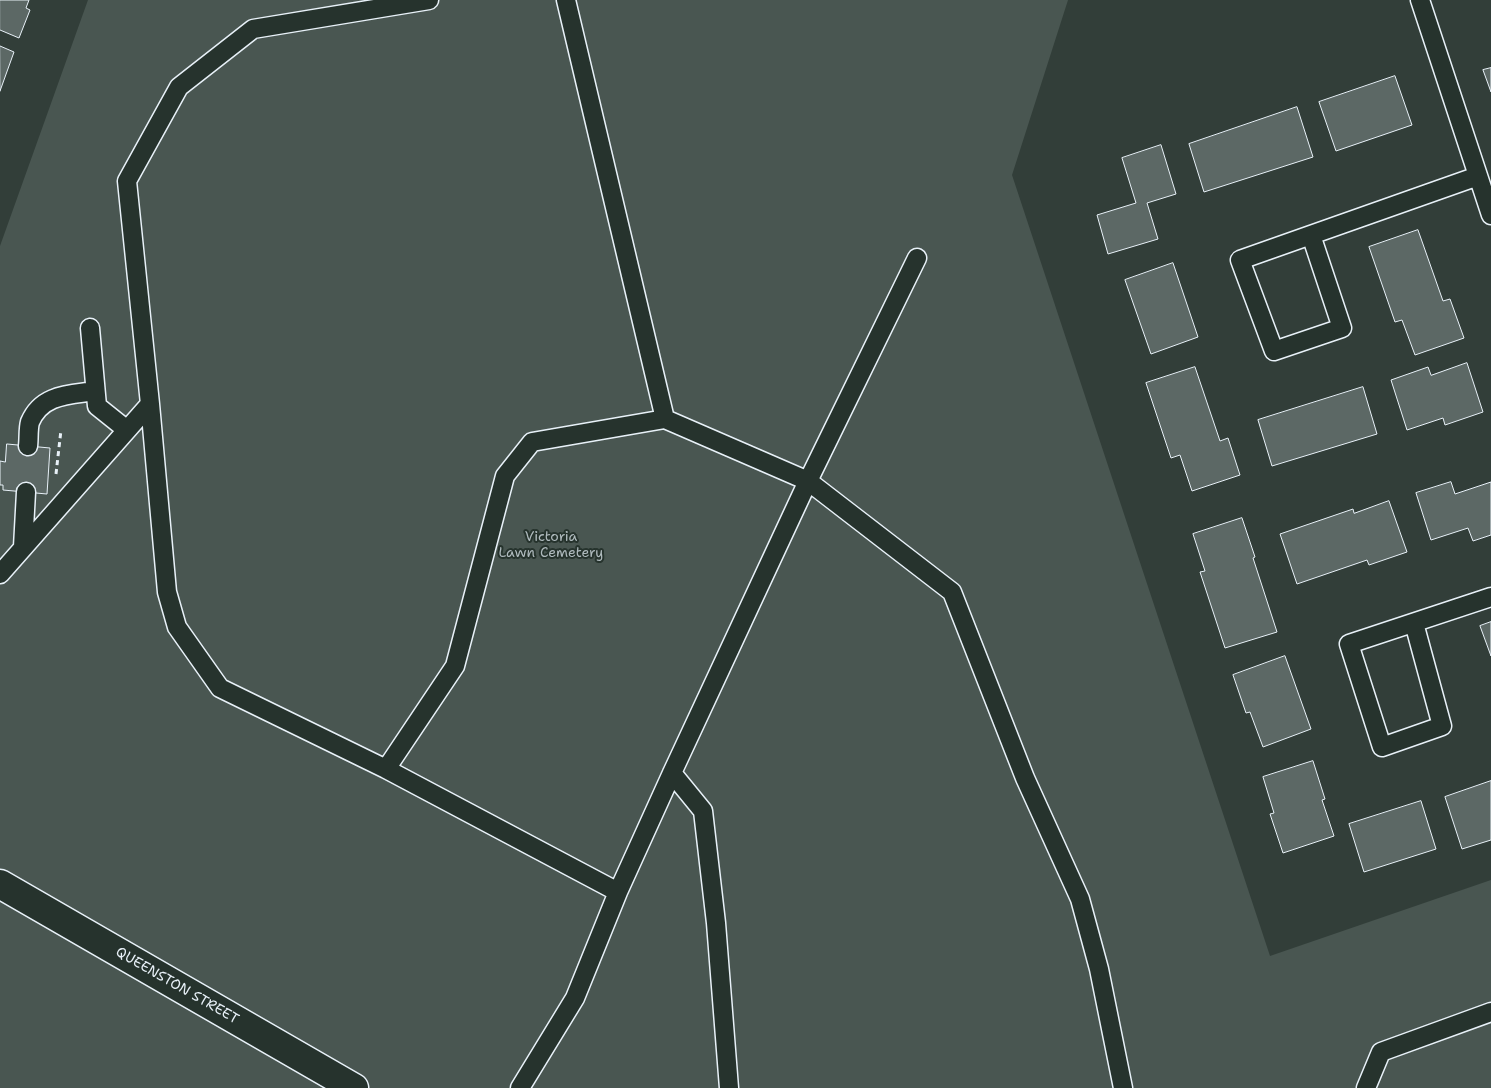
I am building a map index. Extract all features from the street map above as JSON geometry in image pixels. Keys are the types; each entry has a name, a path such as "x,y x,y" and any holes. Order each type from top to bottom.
{"main road":[{"name":"QUEENSTON STREET","path":"0,884 354,1088"}],"lane":[{"path":"429,0 253,28 179,87 127,181 167,592 177,627 220,688 386,769 618,892"},
{"path":"566,0 665,419"},
{"path":"1420,0 1491,215"},
{"path":"1311,235 1342,328 1274,351 1240,260 1478,176"},
{"path":"520,1088 575,998 618,892 672,773 808,481 917,258"},
{"path":"90,328 97,406 127,430"},
{"path":"28,446 30,423 40,407 56,397 95,392"},
{"path":"0,574 150,404"},
{"path":"386,769 455,666 505,476 532,442 665,419 808,481 952,592 1025,778 1080,899 1099,970 1123,1088"},
{"path":"23,547 26,492"},
{"path":"1414,623 1442,726 1382,746 1349,644 1491,597"},
{"path":"672,773 703,811 716,923 728,1088"},
{"path":"1366,1088 1381,1052 1491,1012"}],"path":[{"path":"56,477 61,430"}],"green space":[{"name":"Victoria Lawn Cemetery","path":"88,0 1068,0 1012,175 1270,956 1491,880 1491,1088 0,1088 0,246"}],"building":[{"path":"0,0 29,0 26,8 30,10 19,38 0,30"},
{"path":"0,46 14,52 0,91"},
{"path":"1491,68 1491,92 1483,70"},
{"path":"1395,76 1412,125 1336,151 1319,102"},
{"path":"1297,107 1313,157 1204,192 1189,144"},
{"path":"1161,145 1176,194 1147,203 1158,239 1108,254 1097,215 1136,203 1122,158"},
{"path":"1418,230 1443,301 1450,299 1464,338 1415,355 1402,320 1395,322 1369,247"},
{"path":"1173,263 1198,337 1151,354 1125,280"},
{"path":"1467,363 1483,412 1445,425 1443,418 1407,430 1391,380 1428,367 1431,375"},
{"path":"1195,367 1220,441 1228,438 1240,475 1192,491 1180,455 1171,458 1146,383"},
{"path":"1363,387 1377,434 1272,466 1258,420"},
{"path":"7,444 50,448 47,494 3,490 3,485 0,485 0,461 5,462"},
{"path":"1451,482 1455,494 1491,482 1491,535 1473,541 1468,528 1431,540 1416,493"},
{"path":"1389,501 1407,552 1369,565 1367,560 1297,584 1280,534 1353,509 1354,513"},
{"path":"1242,518 1277,632 1225,648 1200,572 1205,571 1193,534"},
{"path":"1491,622 1491,656 1480,626"},
{"path":"1285,656 1311,729 1263,747 1250,712 1246,713 1233,675"},
{"path":"1313,761 1325,799 1322,800 1334,836 1283,853 1270,814 1274,813 1263,777"},
{"path":"1491,781 1491,840 1462,849 1445,797"},
{"path":"1421,801 1436,849 1364,872 1349,824"}]}
